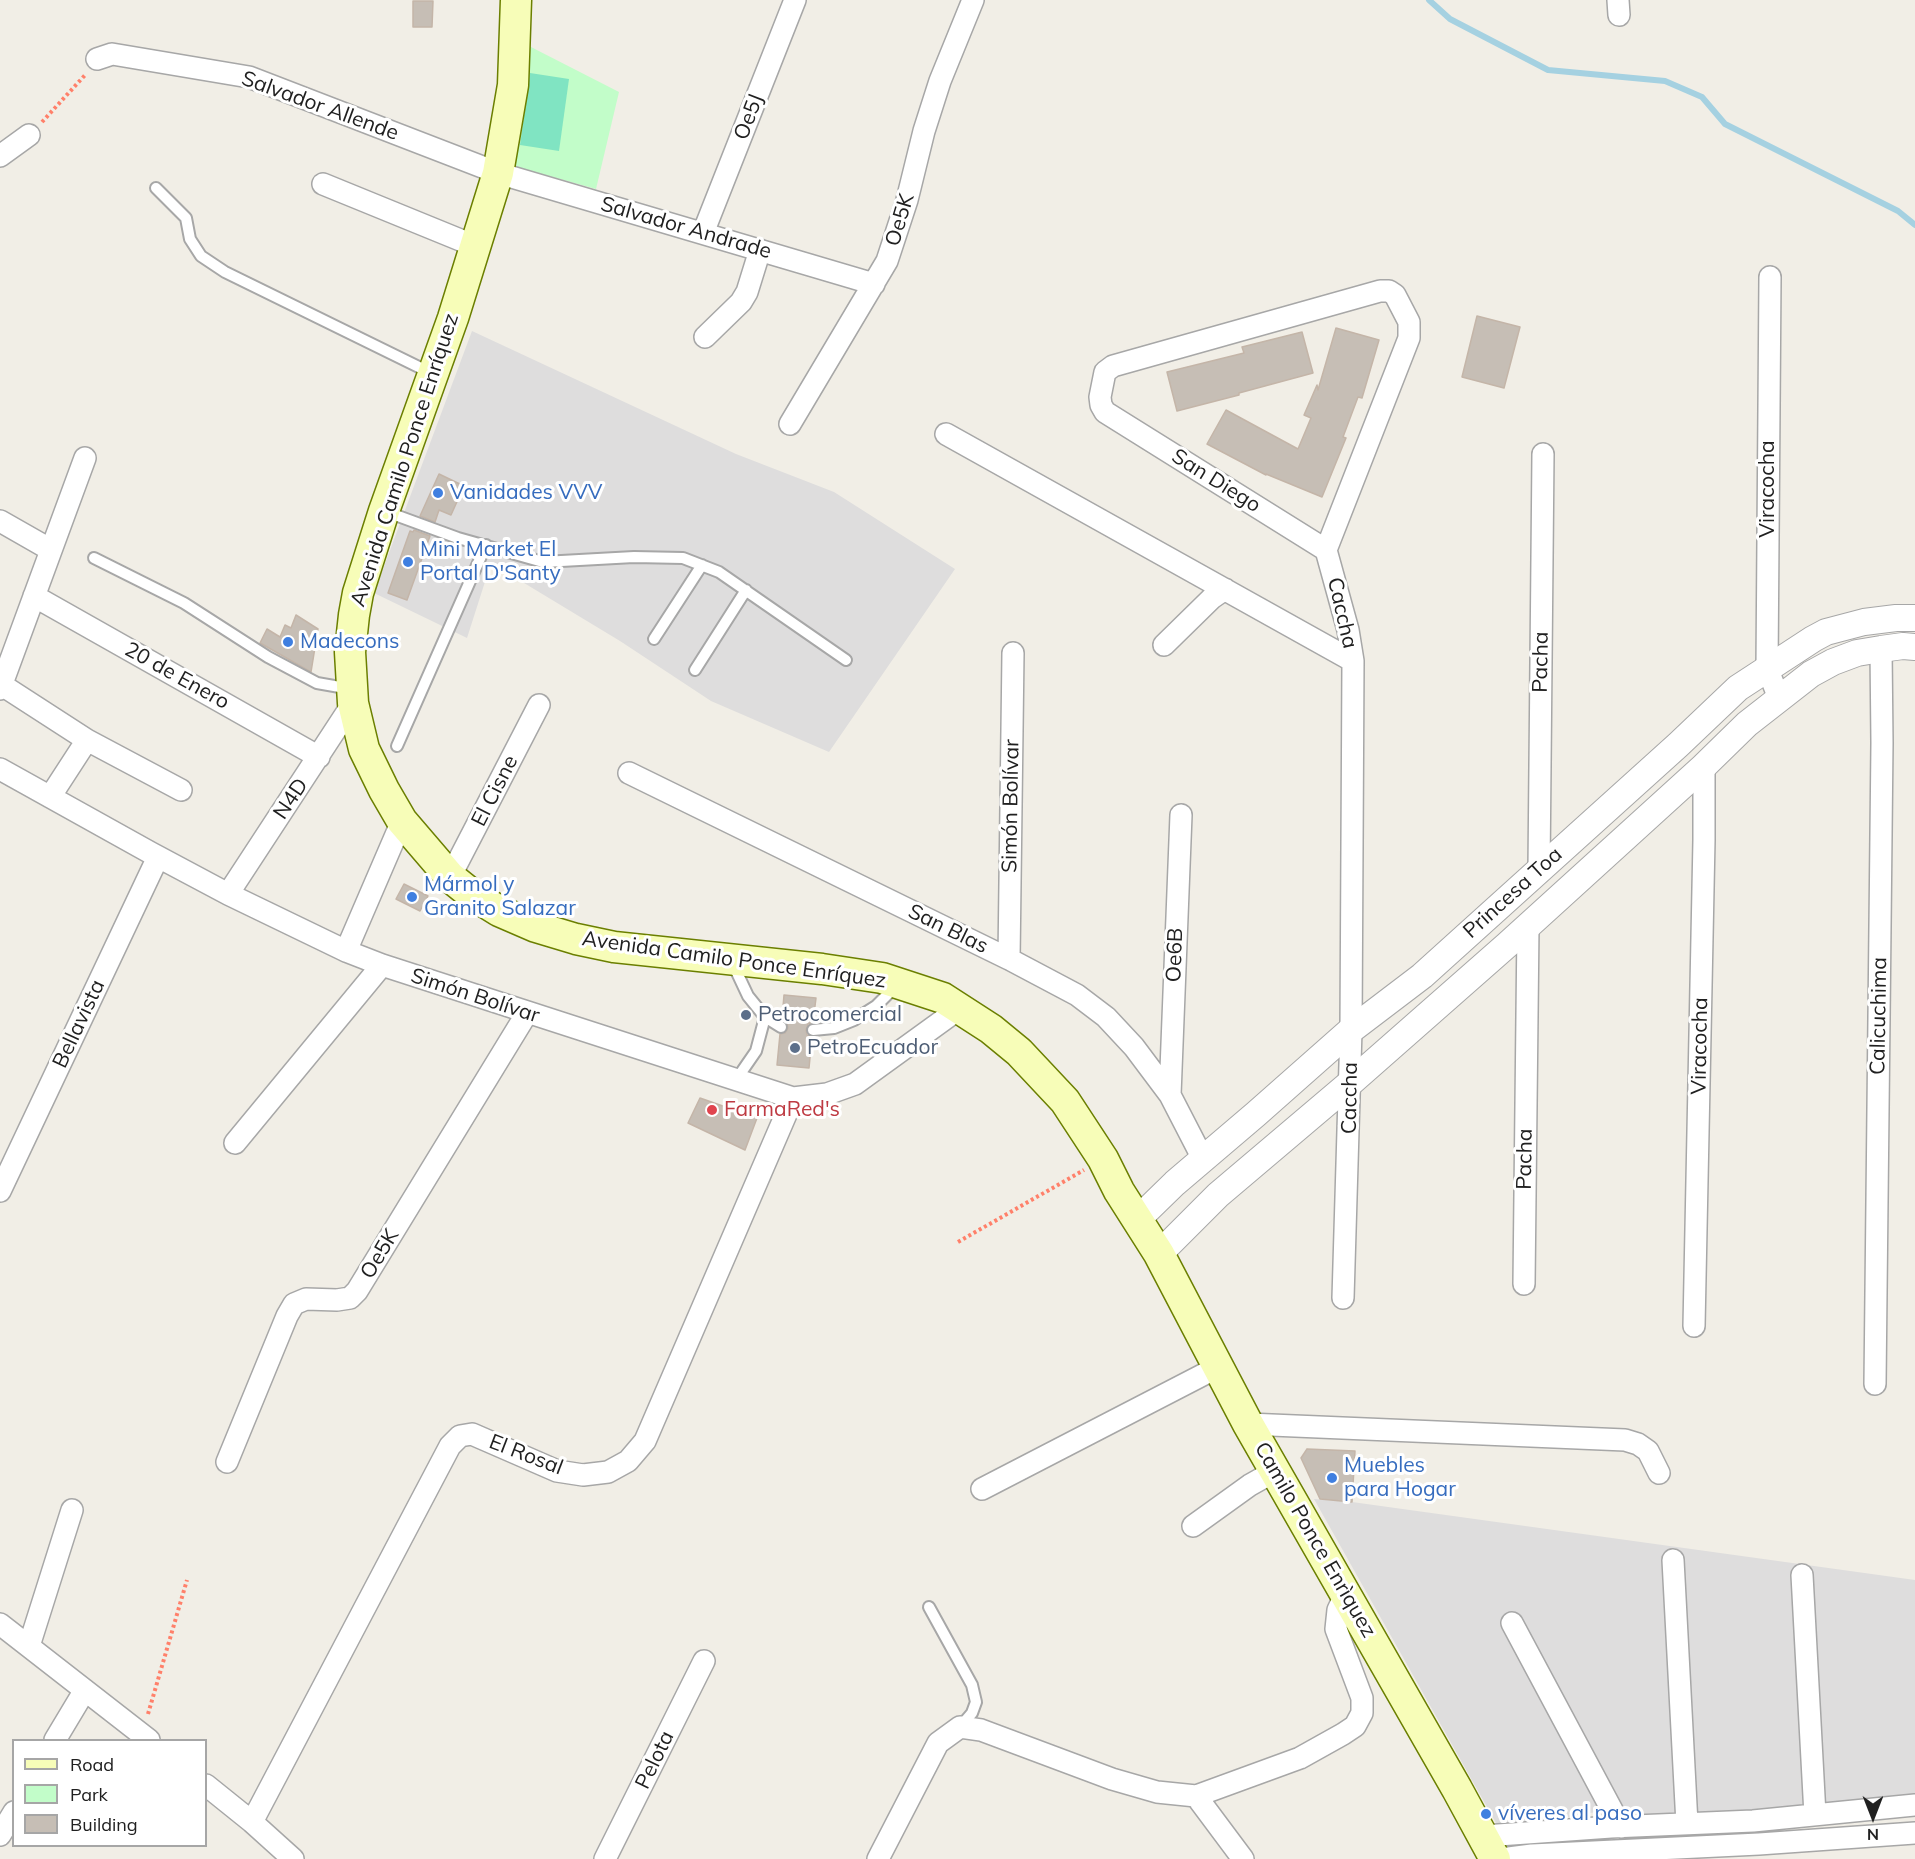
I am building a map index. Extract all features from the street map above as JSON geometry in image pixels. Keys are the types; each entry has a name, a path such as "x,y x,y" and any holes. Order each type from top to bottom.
{"main road":[{"name":"Avenida Camilo Ponce Enríquez","path":"516,0 513,85 498,173 453,318 384,511 358,593 354,615 350,652 352,696 364,749 384,790 402,821 450,877 499,911 536,927 576,939 624,949 822,969 882,978 943,998 991,1029 1018,1052 1065,1101 1103,1159 1137,1220"},
{"name":"Camilo Ponce Enrìquez","path":"1137,1220 1159,1254 1248,1424 1493,1851"}],"street":[{"name":"Oe5J","path":"703,233 795,0"},
{"name":"Oe5K","path":"790,424 874,284 892,248 940,81 973,0"},
{"name":"Salvador Allende","path":"97,59 112,54 249,77 498,173"},
{"path":"0,156 29,135"},
{"name":"Salvador Andrade","path":"498,173 874,284"},
{"path":"322,184 475,246"},
{"path":"705,337 741,302 747,292 760,250"},
{"name":"Viracocha","path":"1770,277 1767,668 1779,698"},
{"name":"Caccha","path":"1105,412 1100,397 1102,380 1105,372 1113,366 1380,291 1389,291 1395,295 1409,322 1409,338 1326,550 1348,630 1353,661 1351,1030 1344,1298"},
{"name":"San Diego","path":"1105,412 1326,550"},
{"path":"946,434 1353,661"},
{"name":"Pacha","path":"1539,869 1543,454"},
{"path":"85,458 1,687 87,740 181,790"},
{"path":"0,521 51,550"},
{"path":"1164,645 1212,598 1225,589"},
{"name":"20 de Enero","path":"34,596 319,757"},
{"name":"Princesa Toa","path":"1137,1220 1351,1030 1422,976 1738,688 1826,632 1864,622 1915,618"},
{"name":"Princesa Toa","path":"1159,1254 1218,1195 1349,1084 1528,926 1747,724 1779,698 1811,674 1857,653 1903,646 1915,647"},
{"name":"Calicuchima","path":"1875,1384 1882,754 1881,649"},
{"name":"Simón Bolívar","path":"1009,959 1013,653"},
{"name":"N4D","path":"228,894 319,757 352,696"},
{"name":"El Cisne","path":"450,877 539,705"},
{"path":"50,797 87,740"},
{"name":"Viracocha","path":"1694,1326 1704,766"},
{"name":"Simón Bolívar","path":"0,769 228,894 346,951 527,1013 793,1098 827,1094 855,1084 960,1008"},
{"name":"San Blas","path":"629,772 1009,959 1077,995 1106,1017 1134,1047 1170,1095 1203,1160"},
{"name":"Oe6B","path":"1170,1095 1181,815"},
{"path":"346,951 402,821"},
{"name":"Bellavista","path":"0,1191 158,857"},
{"name":"Pacha","path":"1524,1284 1528,926"},
{"path":"235,1143 382,965"},
{"name":"Oe5K","path":"227,1462 294,1304 306,1299 350,1298 357,1291 527,1013"},
{"name":"El Rosal","path":"252,1822 450,1446 460,1436 472,1434 557,1471 583,1475 608,1472 628,1461 645,1441 793,1098"},
{"path":"982,1489 1218,1367"},
{"path":"1248,1424 1625,1440 1638,1444 1648,1451 1659,1473"},
{"path":"1192,1526 1250,1485 1275,1471"},
{"path":"29,1646 72,1510"},
{"path":"1673,1560 1687,1824"},
{"path":"1802,1575 1815,1815"},
{"path":"878,1859 938,1743 960,1727 981,1730 1112,1779 1157,1792 1196,1796 1300,1758 1355,1726 1362,1713 1362,1698 1336,1629 1338,1610 1346,1593"},
{"path":"1512,1623 1621,1827"},
{"path":"0,1624 146,1738"},
{"name":"Pelota","path":"605,1859 704,1661"},
{"path":"56,1739 85,1690"},
{"path":"207,1786 293,1859"},
{"path":"1196,1796 1243,1859"},
{"path":"1493,1851 1621,1827 1753,1821 1915,1805"},
{"path":"0,1835 12,1815"},
{"path":"1493,1851 1532,1855 1759,1844 1915,1833"}],"lane":[{"path":"156,188 186,218 190,239 201,256 225,272 432,374"},
{"path":"384,511 458,538 543,562 634,557 683,558 719,572 846,660"},
{"path":"397,746 486,545"},
{"path":"94,558 184,603 268,657 317,683 352,696"},
{"path":"654,639 702,565"},
{"path":"695,670 746,590"},
{"path":"731,959 748,996 765,1017 781,1027"},
{"path":"813,1030 834,1028 854,1020 876,1006 898,983"},
{"path":"736,1080 756,1051 765,1017"},
{"path":"929,1607 972,1685 976,1702 972,1713 960,1727"}],"path":[{"path":"29,135 80,82 97,59"},
{"path":"958,1242 1103,1159"},
{"path":"146,1738 187,1580"}],"shaded area":[{"path":"472,331 736,454 834,492 955,569 829,752 711,701 620,641 491,563 467,638 374,593"},
{"path":"1314,1499 1352,1502 1915,1580 1915,1811 1706,1829 1601,1811 1500,1830"}],"green space":[{"path":"529,46 619,92 596,189 509,165"},
{"path":"530,73 569,79 559,151 520,145"}],"building":[{"path":"413,1 433,1 432,27 413,27"},
{"path":"1477,316 1520,327 1504,388 1462,377"},
{"path":"1336,328 1379,340 1362,398 1358,397 1343,437 1346,438 1322,497 1266,475 1207,444 1226,410 1298,449 1311,418 1304,415 1317,385 1318,390"},
{"path":"1302,332 1313,373 1177,411 1167,372 1244,353 1242,347"},
{"path":"439,474 464,486 451,515 439,510 435,522 420,516"},
{"path":"414,530 430,536 407,600 388,593 410,531"},
{"name":"Madecons","path":"296,615 318,629 311,672 260,643 267,629 280,637 285,625 291,628"},
{"name":"Mármol y Granito Salazar","path":"404,884 428,896 420,911 396,899"},
{"name":"PetroEcuador","path":"784,995 816,998 813,1022 808,1024 806,1030 807,1035 812,1037 809,1068 777,1065 780,1034 785,1033 788,1028 787,1023 782,1019"},
{"path":"700,1098 757,1118 745,1150 688,1123"},
{"name":"Muebles para Hogar","path":"1307,1449 1355,1451 1352,1502 1320,1499 1301,1458"}],"waterway":[{"path":"1429,0 1450,19 1548,70 1665,81 1702,97 1725,124 1898,211 1915,225"}],"place":[{"name":"Vanidades VVV","path":"438,493"},
{"name":"Mini Market El Portal D'Santy","path":"408,562"},
{"name":"Madecons","path":"288,642"},
{"name":"Mármol y Granito Salazar","path":"412,897"},
{"name":"Petrocomercial","path":"746,1015"},
{"name":"PetroEcuador","path":"795,1048"},
{"name":"FarmaRed's","path":"712,1110"},
{"name":"Muebles para Hogar","path":"1332,1478"},
{"name":"víveres al paso","path":"1486,1814"}]}
